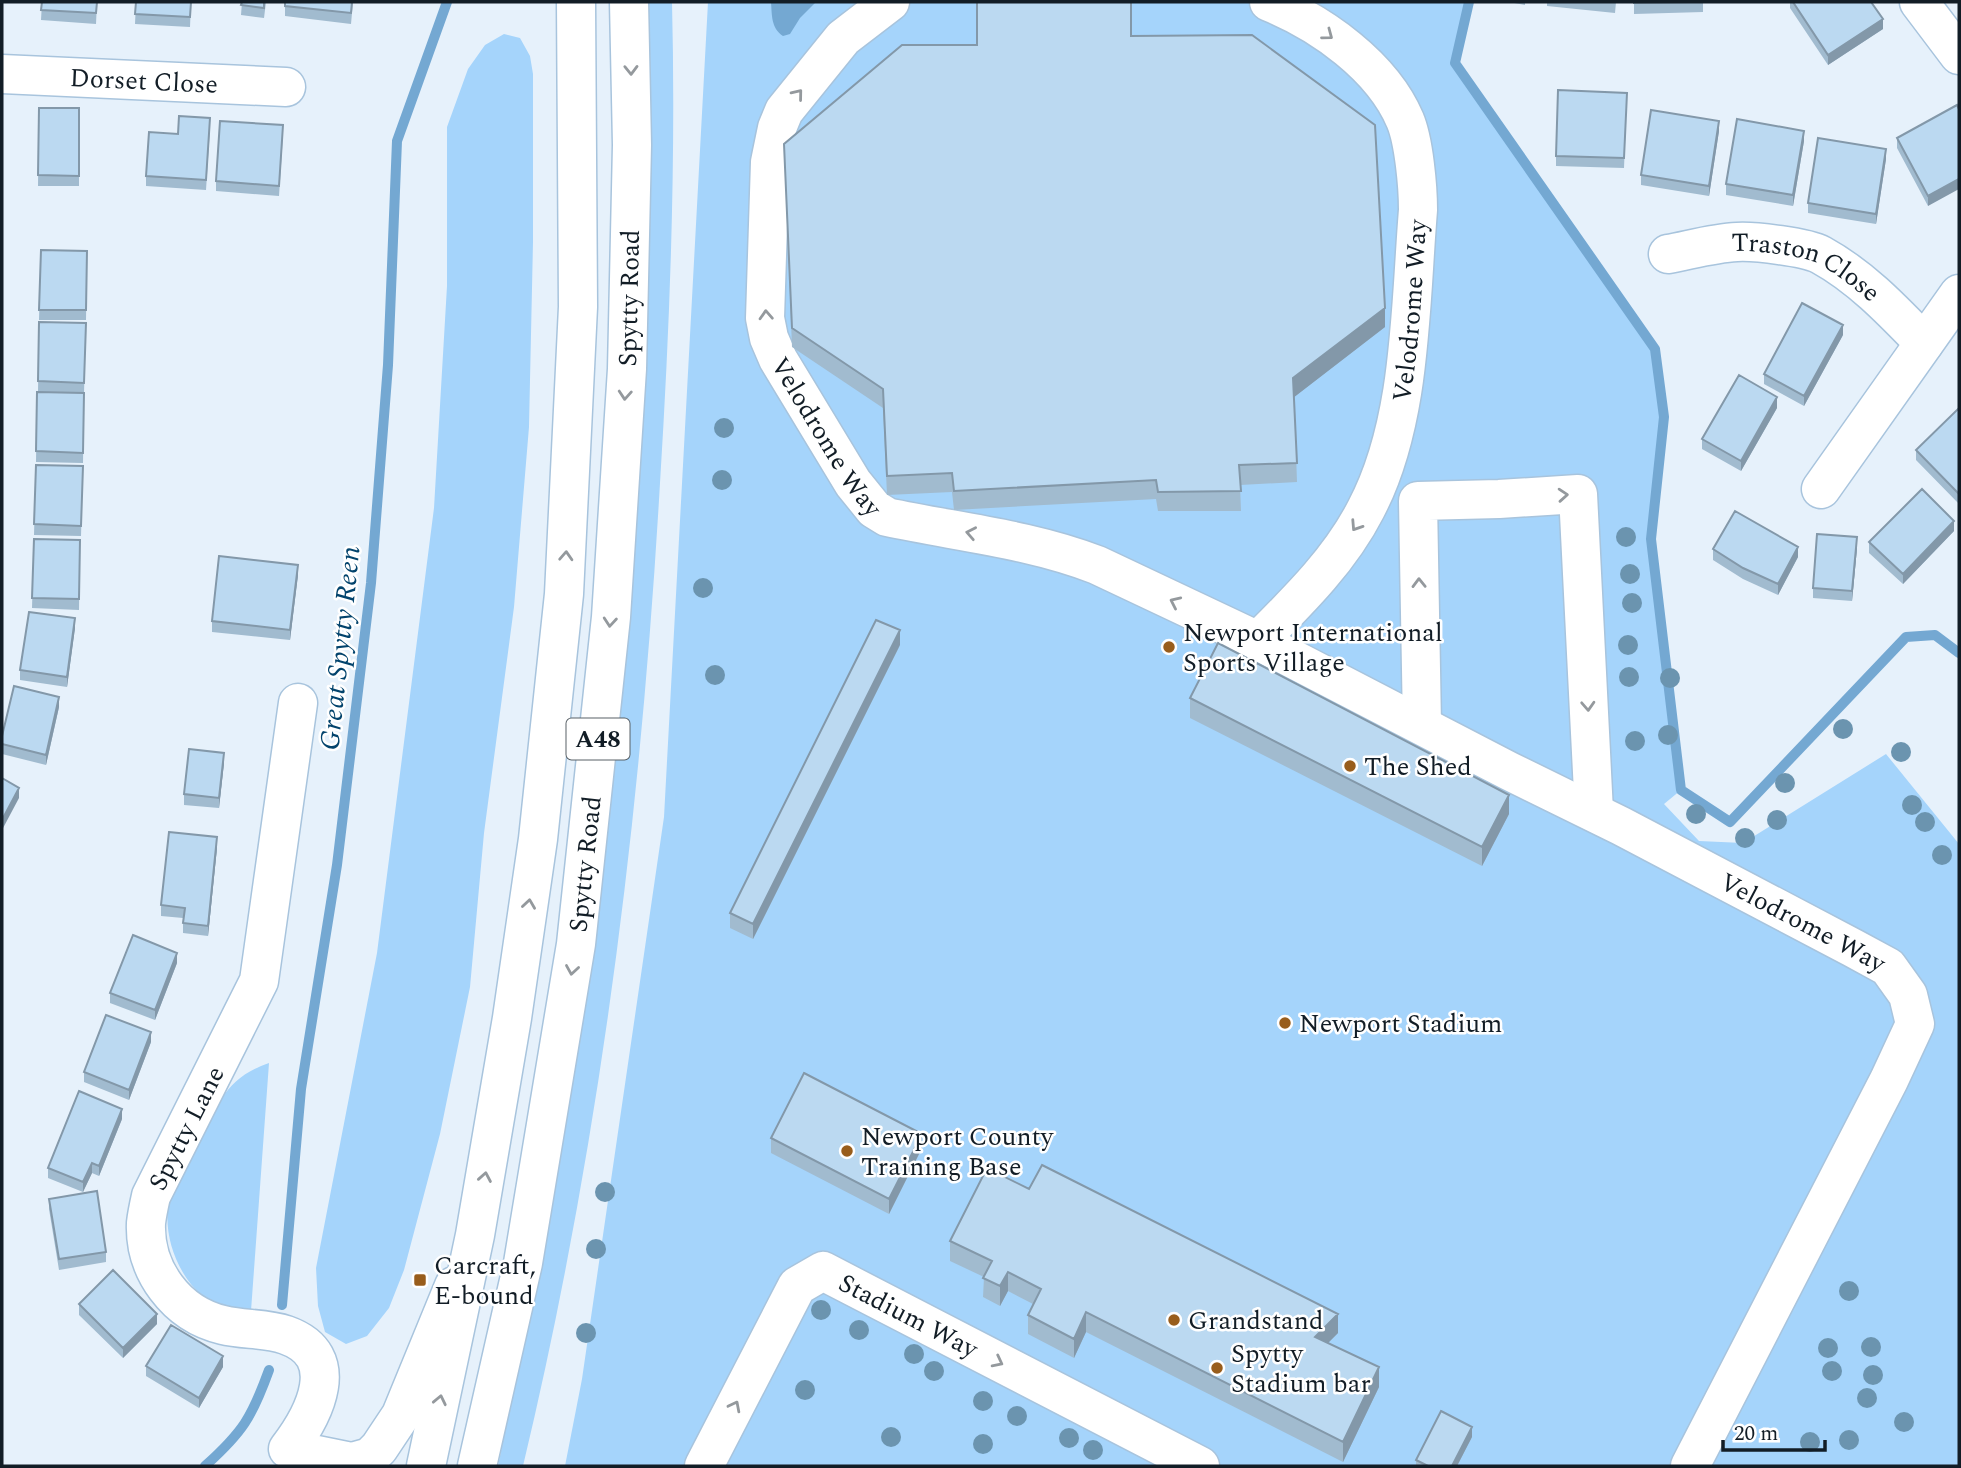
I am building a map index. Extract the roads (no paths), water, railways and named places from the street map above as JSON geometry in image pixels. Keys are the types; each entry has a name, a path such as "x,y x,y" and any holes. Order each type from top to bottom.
{"street":[{"name":"Spytty Road","path":"426,1466 475,1235 512,1018 538,839 564,594 578,307 576,2"},
{"name":"Spytty Road","path":"477,1466 523,1263 574,957 608,645 627,369 632,145 629,2"},
{"name":"Velodrome Way","path":"891,2 843,38 784,111 777,128 770,162 765,318 769,338 778,359 853,483 874,509 887,517 1038,547 1097,565 1258,641 1422,724 1888,967 1908,995 1915,1024 1883,1092 1690,1466"},
{"name":"Velodrome Way","path":"1258,641 1298,601 1336,556 1366,509 1385,464 1398,416 1405,374 1418,210 1418,185 1405,121 1388,91 1371,68 1320,29 1293,12 1269,2"},
{"path":"1919,2 1959,55"},
{"name":"Dorset Close","path":"2,74 286,87"},
{"name":"Traston Close","path":"1668,254 1737,242 1778,245 1819,254 1890,307 1924,342"},
{"path":"1821,489 1959,294"},
{"path":"1422,724 1418,501 1578,494 1594,812"},
{"name":"Spytty Lane","path":"279,1458 304,1429 316,1403 321,1378 315,1358 303,1343 284,1334 222,1325 183,1306 166,1288 154,1269 146,1222 151,1196 259,981 298,703"},
{"name":"Spytty Lane","path":"279,1458 354,1464 370,1457 379,1448 401,1415 475,1235"},
{"name":"Stadium Way","path":"704,1466 797,1286 823,1271 1200,1466"}],"waterway":[{"name":"Great Spytty Reen","path":"282,1305 301,1089 337,865 371,583 388,365 397,141 447,2"},
{"path":"1469,2 1455,63 1655,349 1664,417 1651,539 1681,790 1730,822 1906,637 1935,635 1959,653"},
{"name":"Great Spytty Reen","path":"205,1466 245,1423 269,1370"}],"place":[{"name":"Newport International Sports Village","path":"1169,647"},
{"name":"The Shed","path":"1350,766"},
{"name":"Newport Stadium","path":"1285,1023"},
{"name":"Newport County Training Base","path":"847,1151"},
{"name":"Carcraft, E-bound","path":"420,1280"},
{"name":"Grandstand","path":"1174,1320"},
{"name":"Spytty Stadium bar","path":"1217,1368"}]}
